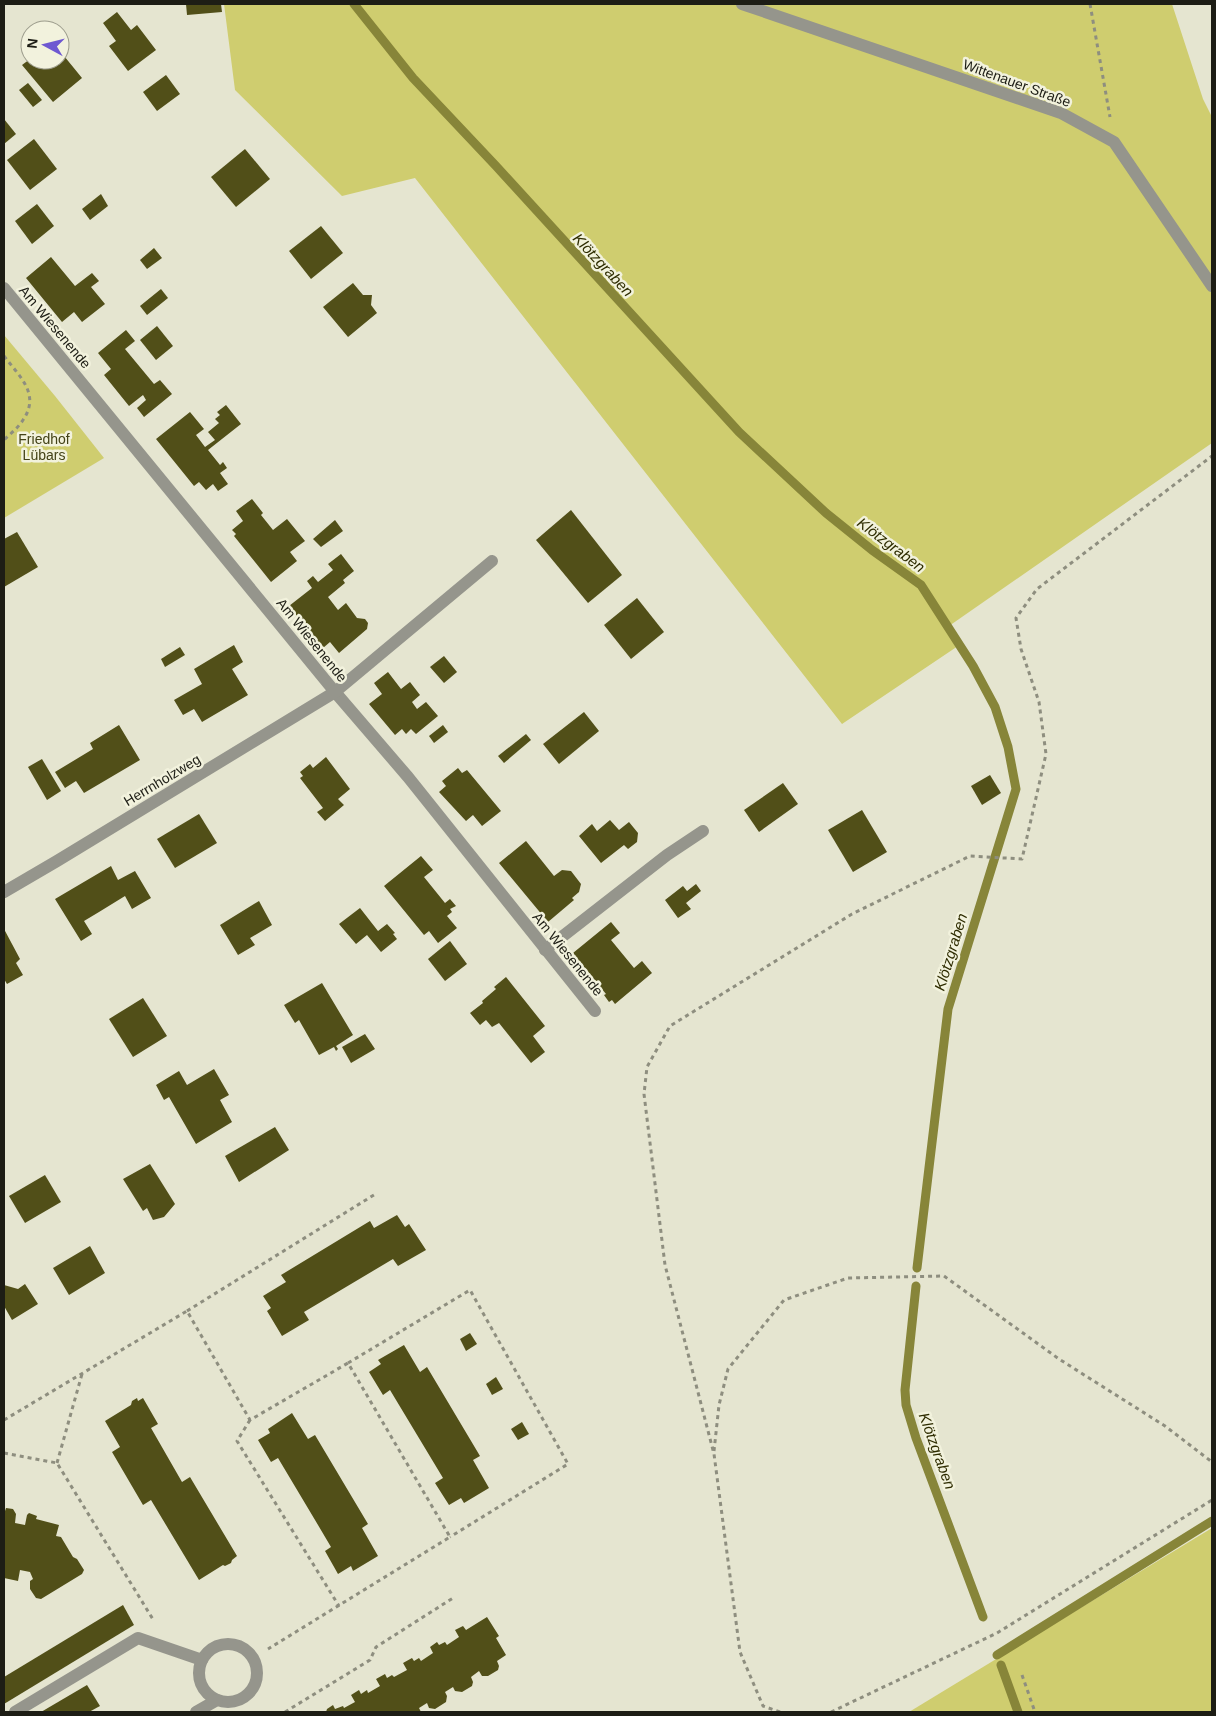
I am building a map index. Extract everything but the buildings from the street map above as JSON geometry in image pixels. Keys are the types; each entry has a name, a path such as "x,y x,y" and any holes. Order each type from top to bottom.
{"street":[{"name":"Wittenauer Straße","path":"742,4 1061,113 1114,142 1212,286"},
{"name":"Am Wiesenende","path":"4,288 335,692 408,777 595,1012"},
{"name":"Herrnholzweg","path":"4,892 335,692 492,560"},
{"path":"545,950 667,855 703,831"},
{"path":"15,1712 138,1638 202,1660"},
{"path":"222,1644 240,1646 253,1658 256,1666 254,1684 243,1698 226,1702 217,1700 203,1687 199,1669 202,1660 207,1653 222,1644"},
{"path":"196,1712 217,1700"}],"path":[{"path":"1090,4 1114,142"},
{"path":"4,356 29,390 30,408 22,422 4,440"},
{"path":"780,1712 763,1706 740,1652 714,1454 665,1265 644,1094 647,1067 670,1026 852,914 970,856 1022,859 1046,754 1039,702 1021,650 1016,618 1037,589 1212,456"},
{"path":"4,1420 187,1311 377,1193"},
{"path":"714,1454 719,1405 728,1369 784,1300 848,1278 944,1276 1059,1359 1165,1426 1212,1462"},
{"path":"268,1649 340,1606 568,1464 470,1290 250,1420 237,1441 340,1606"},
{"path":"187,1311 250,1420"},
{"path":"348,1363 450,1537"},
{"path":"83,1374 57,1463 171,1650"},
{"path":"4,1453 57,1463"},
{"path":"831,1712 997,1633 1212,1500"},
{"path":"285,1712 370,1660 376,1647 454,1598"},
{"path":"1022,1675 1035,1712"}],"green space":[{"path":"224,4 1172,4 1203,99 1212,117 1212,443 949,626 958,646 842,724 415,178 342,196 235,90"},
{"name":"Friedhof Lübars","path":"4,335 104,458 4,518"},
{"path":"1212,1528 1212,1712 909,1712"}],"waterway":[{"name":"Klötzgraben","path":"354,4 413,78 739,432 826,513 872,550 921,585 973,666 995,707 1008,747 1016,789 948,1009 917,1268"},
{"name":"Klötzgraben","path":"916,1286 905,1390 906,1405 916,1438 983,1617"},
{"name":"Klötzgraben","path":"997,1655 1212,1521"},
{"name":"Klötzgraben","path":"1001,1665 1018,1712"}]}
